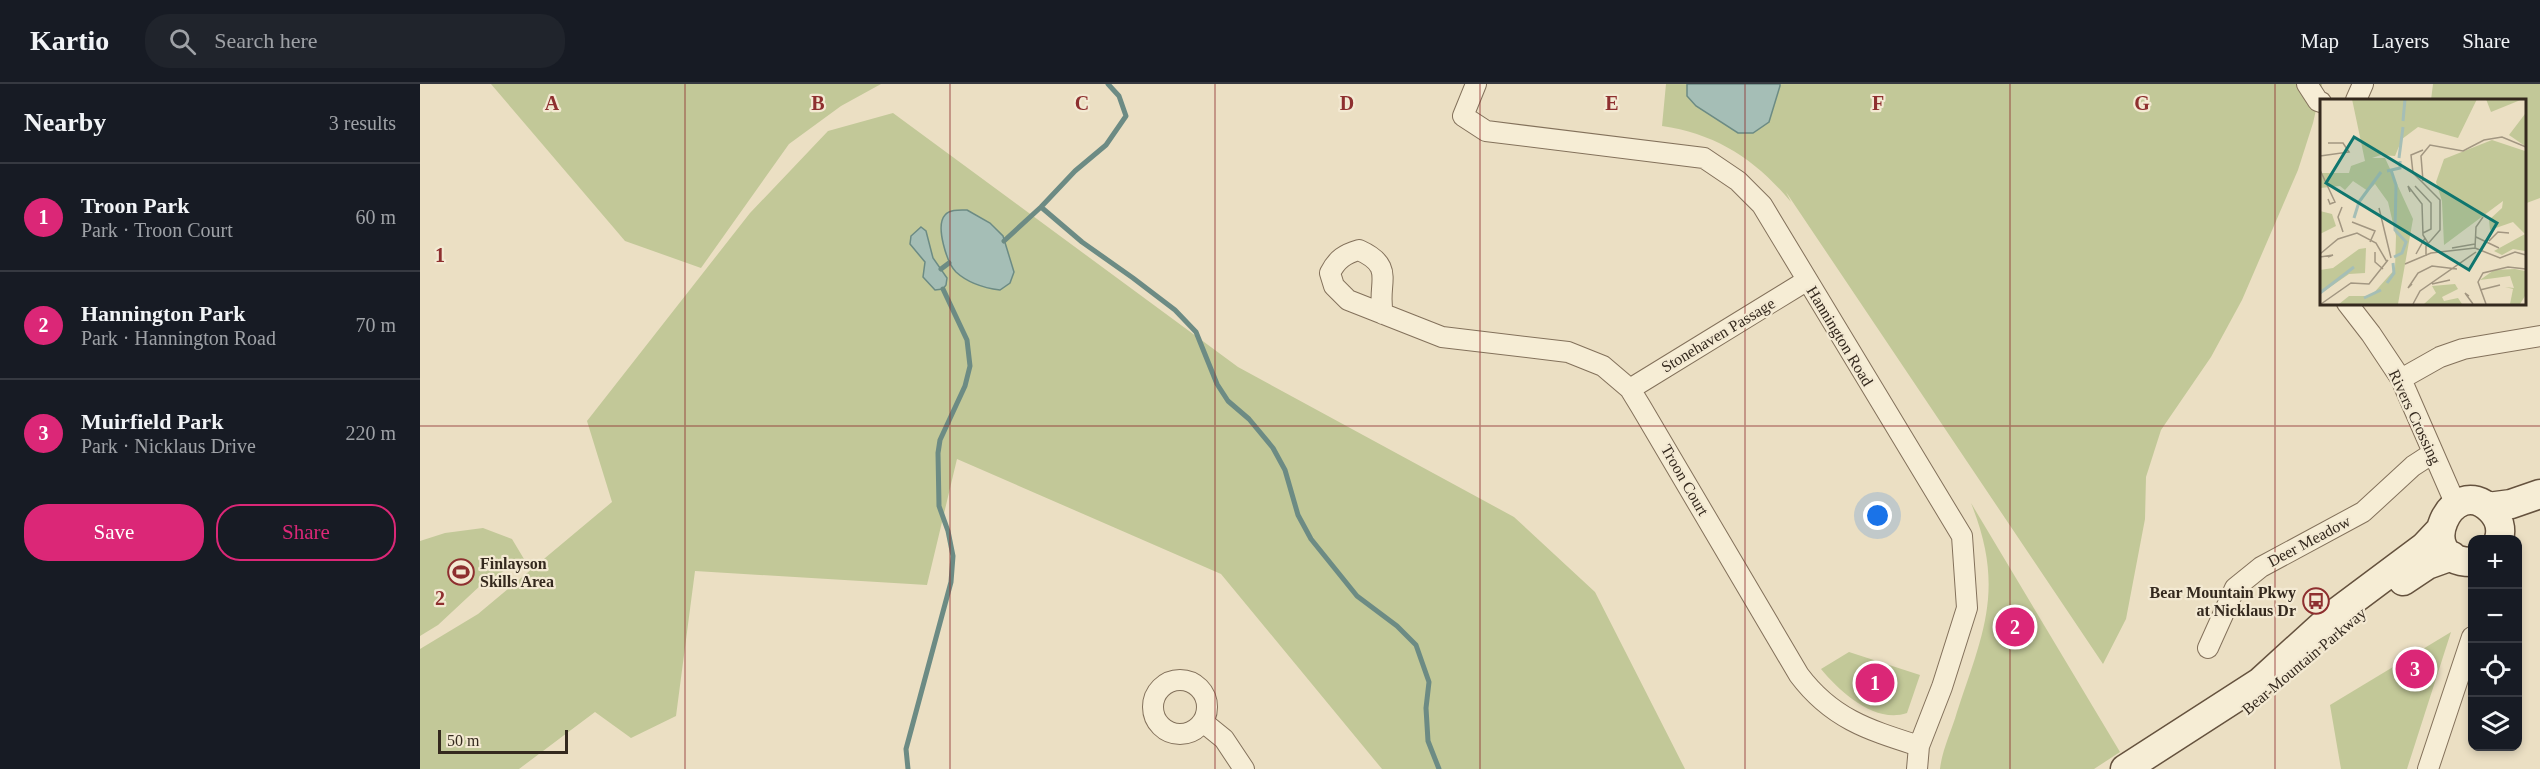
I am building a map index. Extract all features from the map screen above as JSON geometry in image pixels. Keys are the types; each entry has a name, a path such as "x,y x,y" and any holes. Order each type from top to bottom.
{"street":[{"name":"Hannington Road","path":"1476,84 1463,116 1486,131 1704,158 1738,181 1762,205 1962,536 1967,608 1942,687 1919,746 1917,769"},
{"path":"2307,84 2320,102"},
{"path":"2356,99 2363,84"},
{"name":"Stonehaven Passage","path":"1630,390 1806,281"},
{"name":"Rivers Crossing","path":"2348,304 2371,334 2401,380 2456,504"},
{"name":"Troon Court","path":"1383,314 1442,337 1568,352 1602,366 1630,390 1811,692 1851,722 1919,746"},
{"path":"2401,380 2440,357 2463,349 2540,336"},
{"name":"Deer Meadow","path":"2208,648 2235,588 2261,567 2363,512 2414,466 2433,453"},
{"path":"2456,504 2468,501 2488,507 2511,504 2540,494"},
{"name":"Bear Mountain Parkway","path":"2125,769 2260,682 2337,612 2424,547 2440,530 2442,519 2456,504"},
{"path":"2488,507 2496,515 2500,525 2500,535"},
{"path":"2505,535 2540,512"},
{"path":"2440,530 2445,549 2464,564"},
{"name":"Bear Mountain Parkway","path":"2157,769 2268,696 2331,638 2400,582 2427,565 2464,564"},
{"path":"2428,769 2470,643"},
{"path":"1203,722 1224,739 1244,769"}],"green space":[{"path":"491,84 881,84 841,106 789,144 701,268 625,241"},
{"path":"1666,84 2322,84 2313,123 2298,170 2242,300 2211,357 2161,430 2146,477 2145,519 2126,619 2103,664 1786,192 1791,202 1764,174 1718,142 1662,126"},
{"path":"2433,84 2540,84 2540,198 2525,204 2525,99 2431,99"},
{"path":"893,113 1238,367 1514,517 1595,592 1685,769 1382,769 1221,574 957,459 927,585 695,571 676,716 631,738 595,712 519,769 420,769 420,649 478,614 612,502 587,421 750,213 828,131"},
{"path":"1971,503 2120,752 2094,769 1940,769 1975,657 1987,609 1989,585 1987,560"},
{"name":"Finlayson Skills Area","path":"483,528 512,539 524,559 482,584 438,625 420,636 420,541 445,533"},
{"path":"2451,632 2407,769 2341,769 2330,705"},
{"path":"1849,652 1920,675 1907,713 1883,714 1859,704 1821,669"}],"water":[{"path":"1687,84 1780,84 1780,86 1769,122 1753,133 1738,133 1696,106 1687,96"},
{"path":"955,210 967,210 990,223 1003,236 1014,272 1010,283 1000,290 971,282 956,272 949,261 943,244 942,220 945,215"},
{"path":"921,227 926,231 933,258 947,278 943,289 935,290 923,277 925,262 910,244 911,236"}],"waterway":[{"path":"1004,241 1075,171 1106,145 1126,116 1119,96 1108,84"},
{"path":"1041,207 1082,242 1175,310 1196,332 1217,384 1228,401 1249,419 1273,448 1285,470 1298,515 1311,539 1357,596 1397,626 1416,645 1429,682 1426,708 1428,741 1439,769"},
{"path":"941,269 949,263"},
{"path":"908,769 906,749 951,582 953,556 948,531 939,506 938,453 940,440 965,386 970,366 967,340 943,289"}],"place":[{"name":"Finlayson Skills Area","path":"461,572"},
{"name":"Bear Mountain Pkwy at Nicklaus Dr","path":"2316,601"},
{"name":"Hannington Park","path":"2015,627"},
{"name":"Muirfield Park","path":"2415,669"},
{"name":"Troon Park","path":"1875,683"}]}
